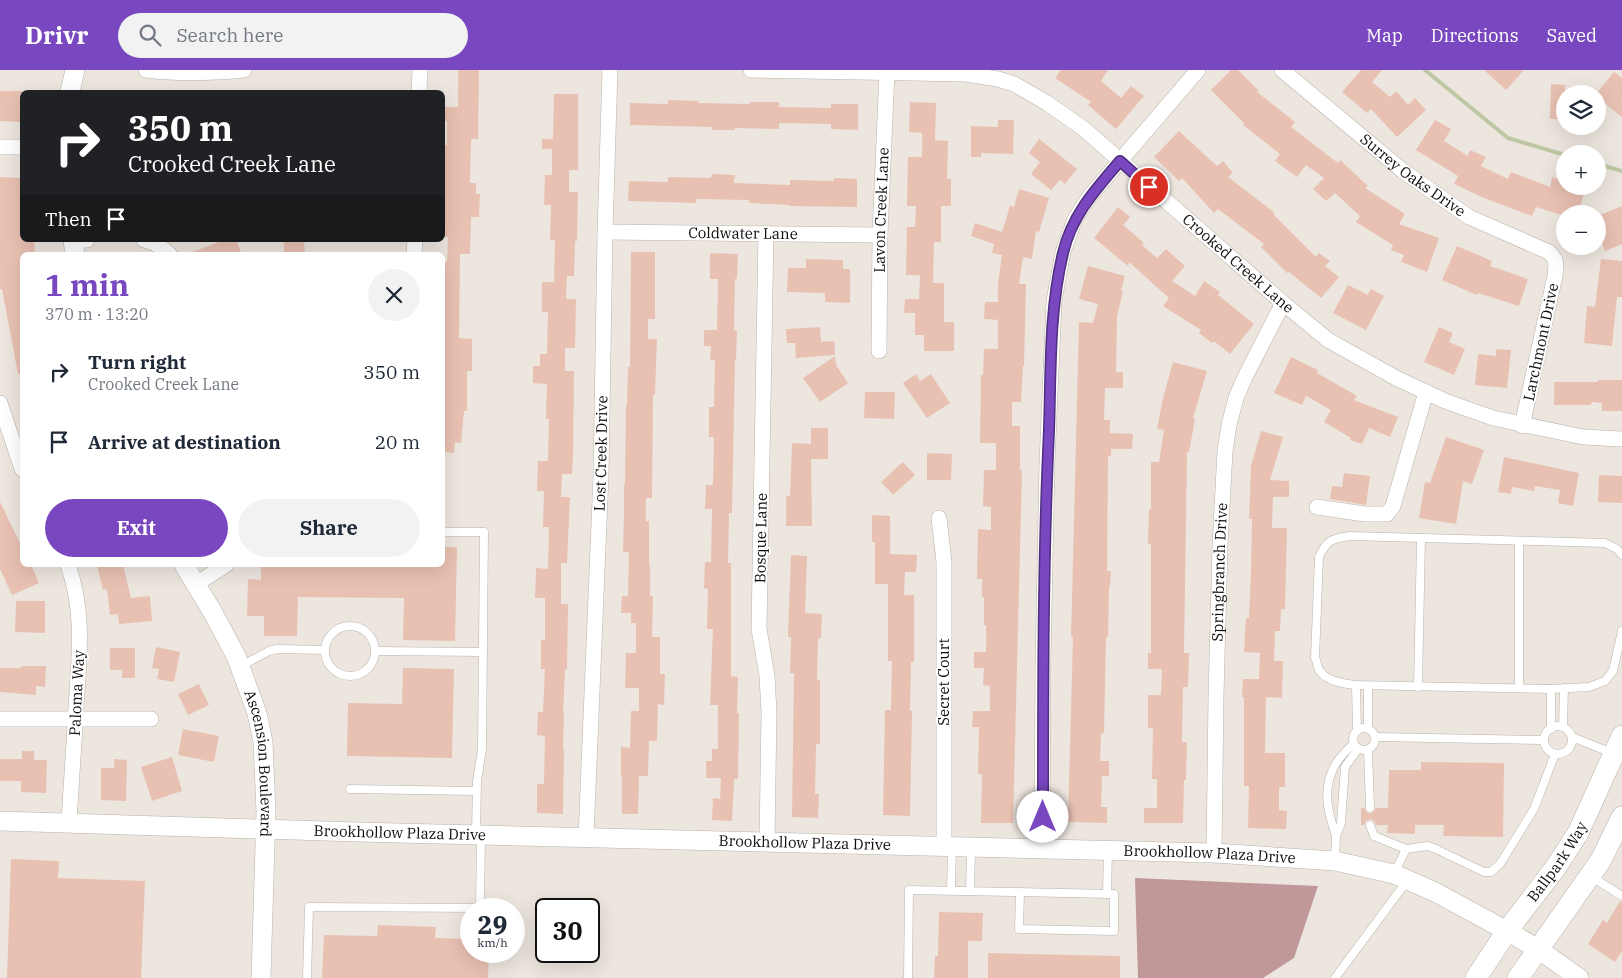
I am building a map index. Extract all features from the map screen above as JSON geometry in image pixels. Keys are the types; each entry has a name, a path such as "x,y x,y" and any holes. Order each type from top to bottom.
{"main road":[{"name":"Ballpark Way","path":"1476,978 1507,931 1556,867 1578,833 1618,745"},
{"path":"1518,978 1600,860 1617,839 1622,817"}],"street":[{"path":"70,90 74,70"},
{"path":"146,70 176,73 218,73 244,70"},
{"path":"419,90 420,70"},
{"name":"Lost Creek Drive","path":"586,837 601,475 610,70"},
{"name":"Crooked Creek Lane","path":"751,70 966,74 998,78 1014,84 1047,103 1084,129 1328,340 1396,378 1445,401 1493,418 1522,426 1583,437 1622,439"},
{"path":"1042,848 1047,464 1054,300 1063,252 1075,219 1089,197 1198,70"},
{"name":"Surrey Oaks Drive","path":"1282,70 1403,171 1469,216 1549,252 1555,258"},
{"name":"Lavon Creek Lane","path":"879,351 880,235 887,72"},
{"path":"0,147 20,147"},
{"name":"Coldwater Lane","path":"605,232 880,235"},
{"name":"Bosque Lane","path":"766,233 759,629 767,676 769,712 767,842"},
{"path":"152,242 167,252"},
{"name":"Larchmont Drive","path":"1522,426 1555,276 1555,258"},
{"name":"Springbranch Drive","path":"1214,853 1220,545 1228,425 1245,377 1283,303"},
{"path":"1317,507 1365,514 1387,514 1393,506 1426,392"},
{"path":"0,403 20,464"},
{"name":"Secret Court","path":"939,518 944,562 956,846"},
{"name":"Paloma Way","path":"68,823 80,655 80,616 75,585 69,567"},
{"name":"Ascension Boulevard","path":"185,567 212,611 239,666 257,713 263,742 266,798 261,978"},
{"path":"196,584 223,567"},
{"path":"0,719 151,719"},
{"name":"Brookhollow Plaza Drive","path":"0,821 1214,853 1335,862 1401,876 1435,892 1538,949 1579,978"}],"lane":[{"path":"307,978 309,907 480,908 476,791 482,749 484,532 445,532"},
{"path":"1622,555 1617,549 1605,543 1350,536 1336,538 1325,544 1319,556 1316,658 1319,670 1326,676 1340,683 1356,685 1551,689 1590,686 1605,681 1613,671 1622,631"},
{"path":"1418,687 1421,538"},
{"path":"1519,541 1520,688"},
{"path":"350,626 358,627 370,637 375,651 374,659 370,666 358,675 350,676 337,672 332,668 328,663 325,650 333,633 350,626"},
{"path":"239,666 268,651 277,649 325,650"},
{"path":"375,651 483,652"},
{"path":"1335,862 1336,836 1341,823 1344,767 1356,746 1354,736 1357,731 1356,685"},
{"path":"1368,686 1368,729"},
{"path":"1563,728 1564,688"},
{"path":"1551,689 1551,729"},
{"path":"1554,727 1563,728 1572,737 1571,746 1560,754 1555,754 1547,749 1544,740 1547,732 1554,727"},
{"path":"1356,746 1362,750 1368,750 1375,744 1375,737 1371,730 1361,729 1357,731"},
{"path":"1375,737 1544,740"},
{"path":"1572,737 1618,745"},
{"path":"1336,836 1329,818 1327,803 1328,783 1334,766 1356,746"},
{"path":"1368,750 1370,808"},
{"path":"1370,825 1374,836 1406,849 1428,846 1484,872 1491,872 1500,864 1534,809 1555,754"},
{"path":"350,789 476,791"},
{"path":"951,890 956,846"},
{"path":"956,846 970,891"},
{"path":"1335,978 1401,876 1406,849"},
{"path":"1107,894 1108,850"},
{"path":"1590,876 1622,896"},
{"path":"908,978 909,890 951,890 1114,894 1114,931 1019,929 1020,892"}],"shaded area":[{"path":"1135,878 1318,886 1294,958 1263,978 1138,978"}],"building":[{"path":"458,70 479,70 478,139 471,139 470,183 476,183 476,194 480,194 479,217 471,217 470,254 460,254 459,338 472,339 472,371 467,371 467,411 464,411 461,443 455,442 454,453 445,452 445,262 447,262 448,237 445,237 445,145 447,145 447,121 445,121 445,107 458,107"},
{"path":"1061,70 1108,70 1101,81 1121,98 1131,86 1144,96 1116,129 1088,105 1091,102 1055,78"},
{"path":"1231,70 1238,70 1259,91 1257,92 1295,122 1291,127 1338,163 1340,160 1368,186 1365,188 1405,214 1399,224 1439,238 1427,272 1401,262 1404,255 1391,250 1393,245 1356,222 1360,216 1335,193 1326,201 1313,189 1324,178 1306,165 1297,177 1275,161 1280,154 1243,125 1244,123 1211,90"},
{"path":"1361,70 1382,70 1372,82 1390,97 1396,91 1408,105 1415,98 1426,110 1397,137 1371,109 1367,113 1342,92"},
{"path":"1484,70 1524,70 1506,90"},
{"path":"1614,72 1622,78 1622,117 1606,104 1606,85 1603,85"},
{"path":"1551,84 1565,85 1556,85 1556,119 1550,119"},
{"path":"0,91 20,91 20,122 0,121"},
{"path":"554,94 578,94 578,170 569,170 569,192 578,192 577,241 575,241 574,276 567,276 566,299 576,299 575,348 565,348 565,371 574,371 573,456 572,474 562,474 561,497 570,497 567,563 561,563 561,604 568,604 567,670 565,670 563,713 563,814 537,813 537,784 544,784 545,736 537,735 538,712 543,712 545,669 541,669 541,640 545,640 545,598 535,598 536,568 548,569 549,527 543,527 544,491 537,491 538,461 548,461 549,419 546,419 547,384 533,383 533,366 540,366 540,354 547,354 548,312 542,312 542,282 554,282 555,240 550,240 551,205 544,205 545,175 552,175 552,149 542,149 542,139 553,139"},
{"path":"668,100 698,101 698,103 750,104 750,102 779,102 779,107 831,108 831,104 858,104 858,130 831,129 831,124 779,123 779,129 735,128 735,130 712,130 712,127 630,125 630,103 668,104"},
{"path":"910,102 936,103 935,140 948,141 947,179 951,179 951,206 941,206 941,242 934,242 933,283 944,283 944,322 954,322 954,351 924,351 924,335 915,335 915,313 904,313 905,299 919,299 920,275 906,275 907,227 915,227 916,206 907,206 908,157 922,157 922,133 909,132"},
{"path":"998,120 1014,120 1013,154 981,153 981,157 971,157 971,126 998,127"},
{"path":"1435,120 1451,129 1444,141 1468,156 1470,150 1486,157 1481,166 1508,179 1511,172 1550,187 1552,177 1556,178 1556,195 1583,195 1581,205 1556,205 1556,213 1536,207 1532,216 1484,198 1454,184 1458,176 1416,150"},
{"path":"1179,131 1217,166 1223,161 1233,173 1228,177 1275,213 1273,214 1316,257 1319,253 1330,261 1325,266 1339,277 1321,298 1289,272 1287,273 1261,247 1264,244 1218,209 1214,213 1182,178 1179,181 1154,157"},
{"path":"1039,139 1077,169 1065,184 1060,180 1051,190 1031,174 1040,162 1029,153"},
{"path":"712,174 735,175 734,183 790,185 790,180 834,181 834,178 857,179 857,207 789,206 749,203 749,200 696,199 696,203 628,201 629,181 668,182 668,177 711,178"},
{"path":"0,177 20,178 20,242 34,242 35,252 20,252 20,374 18,374 2,289 0,289"},
{"path":"1019,189 1049,198 1039,232 1036,231 1032,259 1023,257 1019,284 1026,284 1024,366 1021,402 1012,402 1012,426 1020,426 1020,470 1022,471 1013,823 981,823 982,774 978,774 979,727 972,727 973,711 990,711 990,686 983,685 984,668 974,668 974,652 986,652 982,579 977,579 978,529 991,530 991,507 983,506 984,470 996,470 996,443 980,443 981,375 983,375 984,349 998,349 998,320 984,319 985,302 998,302 998,284 1002,255 992,253 994,244 971,236 975,223 1002,232 1010,206 1014,207"},
{"path":"1622,206 1622,244 1606,251 1606,213"},
{"path":"1118,207 1130,217 1123,225 1144,243 1142,245 1157,258 1166,249 1185,266 1172,281 1195,296 1204,281 1220,292 1218,295 1254,324 1230,354 1214,341 1212,343 1199,333 1201,330 1163,306 1169,298 1129,262 1128,266 1094,238"},
{"path":"219,242 237,242 241,252 192,252"},
{"path":"284,242 304,242 305,252 284,252"},
{"path":"1457,246 1492,261 1490,266 1528,279 1519,306 1478,293 1477,295 1442,280"},
{"path":"631,252 655,252 655,319 648,319 648,339 657,339 655,395 653,395 652,498 646,498 646,521 649,521 650,596 653,596 652,637 660,637 660,674 665,674 664,705 658,704 657,741 649,741 648,776 639,776 638,814 622,814 621,747 630,748 631,711 639,711 639,688 625,688 626,653 636,653 636,623 631,623 631,613 621,613 622,596 628,596 629,552 623,552 626,405 628,367 630,367"},
{"path":"710,253 738,254 737,279 735,279 734,330 737,331 732,513 729,513 728,563 731,563 731,676 738,677 737,713 739,713 738,779 734,779 732,821 712,820 713,798 720,799 721,778 706,778 706,761 712,761 712,749 718,749 718,705 710,705 713,629 707,629 708,589 704,588 705,562 711,562 712,509 705,509 706,485 713,485 714,437 709,437 709,407 714,407 715,360 710,360 711,346 704,346 704,330 717,330 718,279 710,279"},
{"path":"806,259 843,260 843,269 850,269 850,303 825,302 825,293 787,292 788,268 806,268"},
{"path":"1601,259 1622,261 1622,297 1617,297 1612,346 1584,343 1587,306 1595,307"},
{"path":"1088,266 1125,276 1117,316 1116,372 1123,372 1123,388 1105,388 1104,420 1110,420 1110,433 1133,434 1132,449 1111,449 1111,456 1108,456 1107,571 1111,571 1108,637 1106,637 1104,734 1101,733 1100,761 1109,761 1109,776 1102,776 1101,807 1107,807 1107,823 1068,822 1079,322 1093,323 1098,304 1079,299"},
{"path":"1348,285 1368,295 1371,289 1384,296 1366,330 1333,313"},
{"path":"820,327 821,342 834,341 835,355 796,358 795,343 787,343 786,329"},
{"path":"1439,327 1453,333 1449,342 1465,349 1454,375 1424,362"},
{"path":"1496,349 1511,350 1507,388 1475,385 1478,354 1496,356"},
{"path":"835,356 836,365 848,383 820,402 803,378"},
{"path":"1291,357 1318,370 1317,373 1357,396 1354,400 1398,417 1390,437 1369,428 1362,444 1350,440 1351,438 1324,422 1331,410 1306,396 1302,405 1274,393"},
{"path":"1173,362 1207,371 1193,418 1195,419 1189,452 1187,452 1184,653 1189,653 1188,687 1183,687 1182,742 1187,742 1186,780 1184,780 1183,823 1144,823 1144,808 1157,808 1157,779 1152,779 1153,728 1148,728 1148,695 1161,695 1162,669 1148,669 1148,653 1151,653 1151,544 1148,544 1149,509 1151,509 1151,462 1159,462 1164,430 1157,429"},
{"path":"916,374 920,381 931,374 950,403 927,418 903,383"},
{"path":"1598,380 1622,380 1622,411 1602,411 1602,403 1592,402 1591,405 1554,405 1554,382 1598,382"},
{"path":"865,392 895,392 894,419 864,418"},
{"path":"811,428 828,428 828,459 811,459 812,526 786,526 786,496 790,496 792,443 811,444"},
{"path":"1261,431 1283,437 1270,480 1289,481 1289,497 1273,497 1272,528 1287,528 1285,609 1281,609 1280,631 1275,631 1274,661 1283,661 1282,698 1266,697 1265,753 1285,753 1285,787 1279,787 1279,810 1287,811 1286,829 1248,828 1249,786 1244,786 1243,679 1259,679 1260,653 1244,652 1246,618 1249,618 1251,573 1252,519 1249,519 1251,466"},
{"path":"1446,437 1484,450 1472,484 1463,481 1456,524 1419,518 1425,482 1430,483"},
{"path":"927,453 952,454 951,480 927,480"},
{"path":"1504,457 1579,473 1573,506 1558,503 1560,490 1535,486 1534,491 1512,487 1511,494 1498,492"},
{"path":"903,462 915,475 893,495 881,482"},
{"path":"1344,473 1370,476 1366,505 1330,499 1332,486 1342,487"},
{"path":"1599,475 1622,476 1622,503 1598,502"},
{"path":"0,502 20,543 20,567 32,567 39,583 12,595 0,569"},
{"path":"872,515 890,516 890,554 917,555 916,572 905,572 904,595 914,595 914,662 911,662 910,711 912,711 910,816 883,815 885,710 891,710 892,661 888,661 888,584 875,584 875,542 872,542"},
{"path":"445,547 457,547 455,641 403,640 404,598 298,597 297,636 264,636 264,616 247,616 248,579 261,580 261,567 445,567"},
{"path":"791,555 807,556 805,613 822,614 821,638 818,638 817,680 820,680 820,744 816,744 815,794 819,794 818,818 792,817 794,673 790,673 791,637 788,637"},
{"path":"97,567 123,567 131,598 150,596 152,621 119,624 118,614 110,615 107,589 103,590"},
{"path":"16,601 45,601 45,633 15,632"},
{"path":"156,647 180,652 174,682 157,679 159,669 152,668"},
{"path":"110,648 135,648 135,678 122,678 122,670 110,670"},
{"path":"21,666 46,666 45,687 36,686 36,695 0,692 0,668 21,668"},
{"path":"403,668 454,669 452,758 347,756 348,703 402,704"},
{"path":"199,684 209,705 188,715 178,694"},
{"path":"183,729 219,736 214,762 178,755"},
{"path":"22,751 34,751 34,760 47,760 46,793 21,792 21,781 0,781 0,759 22,759"},
{"path":"172,757 182,791 152,801 141,767"},
{"path":"114,759 127,760 126,801 101,800 101,768 114,768"},
{"path":"1421,762 1504,763 1503,837 1443,836 1444,825 1415,825 1415,834 1387,833 1388,825 1376,825 1370,819 1364,825 1361,825 1361,808 1364,808 1370,814 1376,808 1388,808 1389,770 1421,770"},
{"path":"11,859 59,861 58,878 145,881 141,978 7,978"},
{"path":"1620,901 1622,902 1622,951 1615,962 1588,944 1603,920 1607,923"},
{"path":"939,912 983,913 982,941 968,941 968,978 934,978 935,956 938,956"},
{"path":"378,925 436,927 435,938 460,939 460,963 489,963 488,978 322,978 324,935 377,936"},
{"path":"988,953 1120,956 1120,978 988,978"}],"waterway":[{"path":"1425,70 1508,138 1556,152"},
{"path":"1606,166 1622,171"}],"route":[{"path":"1043,817 1043,662 1047,464 1054,300 1063,252 1075,219 1089,197 1120,161 1149,187"}]}
